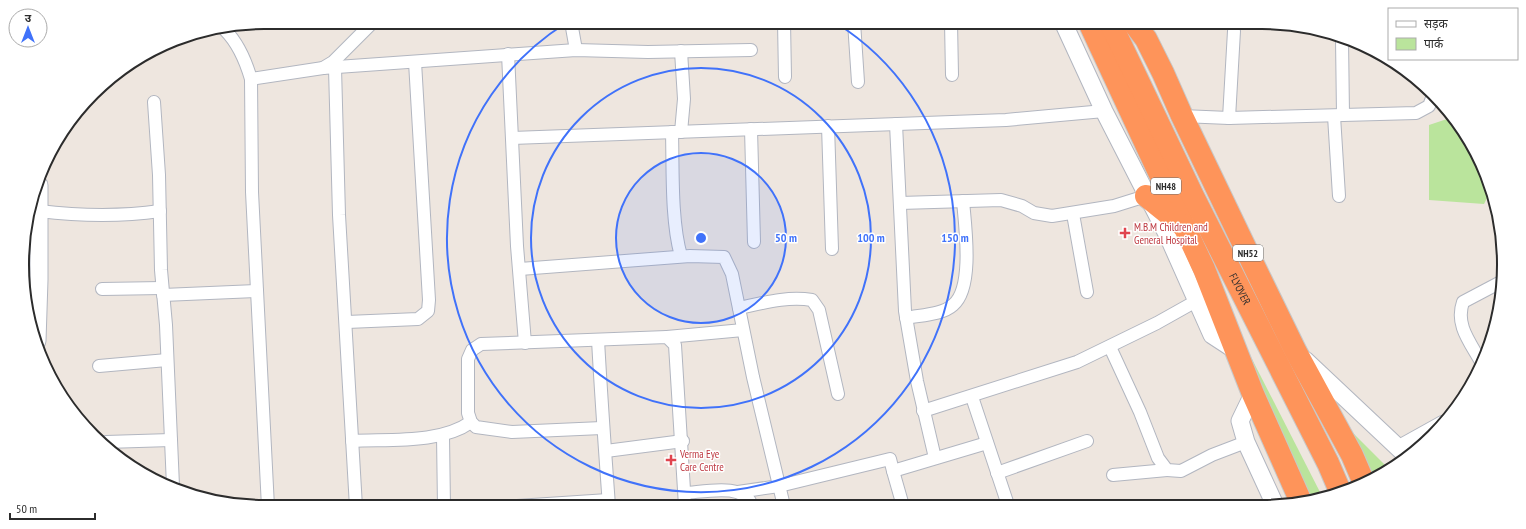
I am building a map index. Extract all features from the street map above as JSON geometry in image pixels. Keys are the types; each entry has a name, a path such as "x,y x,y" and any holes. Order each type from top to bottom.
{"highway":[{"name":"NH48","path":"1092,29 1186,228 1238,352 1253,394 1299,497"},
{"name":"FLYOVER","path":"1114,29 1193,196 1328,463 1338,487"},
{"name":"NH52","path":"1138,29 1146,39 1296,352 1348,448 1362,478"},
{"path":"1146,196 1186,228"}],"street":[{"path":"356,500 340,215 329,68 333,62 366,29"},
{"path":"573,29 576,50"},
{"path":"784,29 785,77"},
{"path":"854,29 858,82"},
{"path":"951,29 952,75"},
{"path":"1066,29 1104,111 1146,196 1168,236 1198,300 1212,335 1238,352"},
{"path":"1230,118 1234,31"},
{"path":"227,32 247,64 251,79 252,192 268,500"},
{"path":"1339,196 1338,115 1342,43"},
{"path":"251,79 329,68 576,50 633,52 750,50"},
{"path":"681,51 684,99 677,132 673,171 677,243 682,256"},
{"path":"508,54 517,246 525,343"},
{"path":"346,322 418,319 428,311 429,300 415,62"},
{"path":"1182,116 1230,118 1416,113 1429,106 1431,101"},
{"path":"154,102 173,481"},
{"path":"512,138 1006,120 1104,111"},
{"path":"896,124 901,255 906,318 923,412 935,458"},
{"path":"828,126 832,249"},
{"path":"751,129 754,242"},
{"path":"37,326 39,196"},
{"path":"900,203 1001,200 1022,206 1034,213 1052,216 1073,214 1114,206 1146,196"},
{"path":"906,318 939,312 954,305 962,290 966,273 967,239 963,201"},
{"path":"39,211 79,216 130,215 160,210"},
{"path":"1073,214 1087,292"},
{"path":"520,269 682,256 724,258 732,274 743,330 782,500"},
{"path":"1478,357 1460,322 1459,312 1463,302 1496,285"},
{"path":"102,289 163,292 257,291"},
{"path":"739,308 780,300 812,300 819,310 838,394"},
{"path":"923,412 1077,362 1198,300"},
{"path":"602,428 512,432 476,428 471,422 468,413 468,360 472,350 481,344 667,337 743,330"},
{"path":"667,337 675,345 683,441 685,500"},
{"path":"598,340 602,428 606,452 608,500"},
{"path":"1110,346 1140,412 1158,458 1167,470"},
{"path":"1296,352 1402,451 1424,435"},
{"path":"99,366 167,360"},
{"path":"1253,394 1240,421 1246,442 1272,499"},
{"path":"972,397 1006,500"},
{"path":"352,441 443,436 461,429 471,422"},
{"path":"443,436 444,500"},
{"path":"109,442 171,440"},
{"path":"606,452 683,441"},
{"path":"997,473 1087,441"},
{"path":"1113,475 1167,470 1182,471 1212,455 1246,442"},
{"path":"893,471 987,443"},
{"path":"685,493 738,492 779,486 890,459 901,500"},
{"path":"738,492 748,497 749,500"}],"green space":[{"path":"1447,119 1448,121 1473,160 1487,197 1484,204 1429,200 1429,125"},
{"path":"1234,324 1320,492 1302,496"},
{"path":"1351,431 1385,465 1367,476"}],"place":[{"name":"M.B.M Children and General Hospital","path":"1125,233"},
{"name":"Verma Eye Care Centre","path":"671,460"}]}
